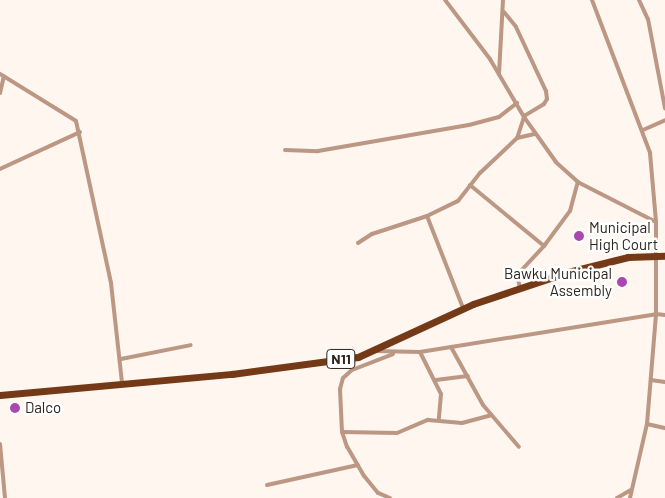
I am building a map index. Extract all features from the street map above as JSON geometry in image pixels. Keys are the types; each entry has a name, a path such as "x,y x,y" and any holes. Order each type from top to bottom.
{"highway":[{"name":"N11","path":"0,395 288,367 375,351 463,308 520,288 598,264 661,255"}],"street":[{"path":"445,0 499,74 535,134 578,182 656,222"},
{"path":"499,74 504,12 503,0"},
{"path":"592,0 650,153 661,255 647,424 630,498"},
{"path":"639,0 648,19 663,77 665,108"},
{"path":"358,243 372,234 427,216 458,201 470,185 517,138 524,116 544,104 547,99 546,91 516,27 504,12"},
{"path":"0,93 2,75 71,115 80,132 111,283 121,359 122,383"},
{"path":"285,150 318,152 470,125 499,117 517,103"},
{"path":"642,130 665,120"},
{"path":"0,169 80,132"},
{"path":"517,138 535,134"},
{"path":"520,288 516,275 544,246 570,211 578,182"},
{"path":"470,185 544,246"},
{"path":"427,216 463,308"},
{"path":"375,351 395,353 420,352 656,314 665,315"},
{"path":"121,359 191,345"},
{"path":"451,346 468,376 477,397 519,447"},
{"path":"420,352 436,380 442,403 439,419"},
{"path":"390,498 378,493 358,465 342,432 340,389 343,378 352,370 395,353"},
{"path":"436,380 468,376"},
{"path":"651,380 665,382"},
{"path":"342,432 397,433 428,420 439,419 462,422 491,415"},
{"path":"647,424 665,428"},
{"path":"0,444 4,498"},
{"path":"267,484 358,465"},
{"path":"617,498 631,490"}],"place":[{"name":"Municipal High Court","path":"579,236"},
{"name":"Bawku Municipal Assembly","path":"622,282"},
{"name":"Dalco","path":"15,408"}]}
